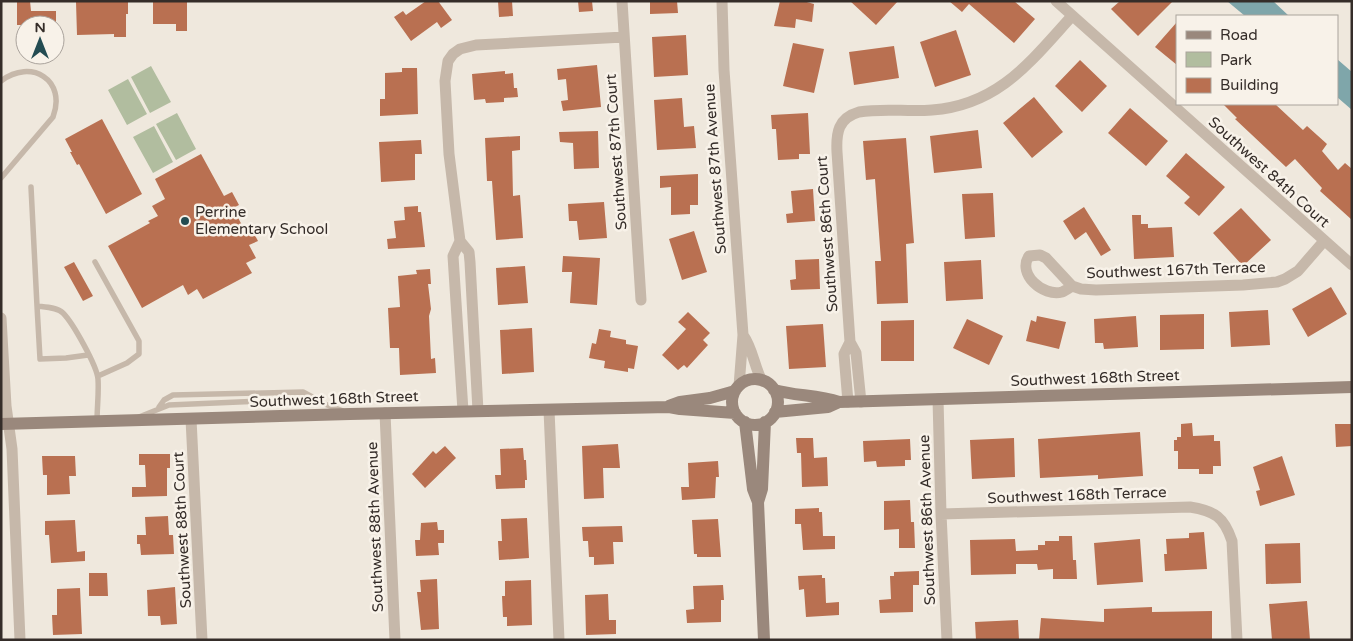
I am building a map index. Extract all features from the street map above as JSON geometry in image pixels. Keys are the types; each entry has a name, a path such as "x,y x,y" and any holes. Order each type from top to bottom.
{"street":[{"name":"Southwest 87th Court","path":"622,1 641,300"},
{"name":"Southwest 87th Avenue","path":"722,1 724,70 744,335 737,389"},
{"name":"Southwest 84th Court","path":"1056,1 1352,265"},
{"name":"Southwest 86th Court","path":"861,402 856,353 850,342 837,152 838,134 841,124 851,115 859,112 934,110 957,106 978,99 1008,82 1034,58 1072,16"},
{"path":"478,410 469,252 460,241 449,154 445,81 448,61 460,49 476,45 624,37"},
{"path":"460,241 453,256 463,411"},
{"name":"Southwest 167th Terrace","path":"1072,286 1096,290 1263,284 1285,279 1298,271 1324,241"},
{"path":"1,318 5,424 12,449 20,640"},
{"name":"Southwest 87th Avenue","path":"744,335 750,343 756,369 762,381"},
{"name":"Southwest 86th Court","path":"843,402 844,354 850,342"},
{"path":"750,380 762,381 774,390 777,397 775,412 765,422 751,424 745,422 735,413 732,404 737,389 750,380"},
{"name":"Southwest 168th Street","path":"774,390 799,396 826,398 843,402 861,402 1352,387"},
{"name":"Southwest 168th Street","path":"669,407 680,402 710,398 737,389"},
{"name":"Southwest 86th Avenue","path":"938,399 947,640"},
{"name":"Southwest 168th Street","path":"775,412 828,406 843,402"},
{"name":"Southwest 168th Street","path":"5,424 478,410 669,407 735,413"},
{"path":"549,410 559,640"},
{"name":"Southwest 88th Avenue","path":"385,413 395,640"},
{"name":"Southwest 88th Court","path":"191,419 202,640"},
{"path":"745,422 751,459 753,489 758,502 764,640"},
{"path":"758,502 762,489 765,422"},
{"name":"Southwest 168th Terrace","path":"941,514 1183,507 1203,509 1222,520 1228,528 1232,541 1237,640"}],"lane":[{"path":"1,81 19,73 35,72 42,74 53,85 57,100 53,118 1,178"},
{"path":"31,187 40,359 88,355"},
{"path":"95,262 139,341 139,354 127,363 98,376"},
{"path":"37,306 49,307 62,312 77,333 98,376 97,422"},
{"path":"131,421 158,408 164,400 173,396 266,393 303,392 322,403 350,414"}],"green space":[{"path":"151,66 171,102 150,113 131,77"},
{"path":"128,79 147,114 127,125 108,90"},
{"path":"177,113 196,149 176,160 156,124"},
{"path":"154,126 173,162 153,173 133,137"}],"water":[{"path":"1227,1 1273,1 1288,15 1244,15"},
{"path":"1338,60 1352,72 1352,110 1338,98"}],"building":[{"path":"17,1 30,1 31,11 56,11 56,15 17,15"},
{"path":"128,1 126,37 114,37 114,34 77,35 76,2"},
{"path":"153,1 187,1 187,31 176,31 176,24 153,24"},
{"path":"426,1 438,1 452,20 441,28 437,22 411,41 394,17 403,11 406,15"},
{"path":"498,1 512,1 513,16 499,17"},
{"path":"578,1 592,1 593,11 579,12"},
{"path":"650,1 677,1 678,13 650,14"},
{"path":"780,1 803,1 814,4 812,22 796,19 795,28 774,26"},
{"path":"850,1 898,1 876,25"},
{"path":"949,1 1014,1 1035,19 1014,43 969,4 962,12"},
{"path":"1120,1 1173,1 1138,36 1111,9"},
{"path":"1176,23 1176,64 1155,47"},
{"path":"956,30 971,75 935,87 920,42"},
{"path":"686,35 688,75 654,77 652,37"},
{"path":"793,43 824,49 814,93 783,86"},
{"path":"894,46 899,78 854,85 849,52"},
{"path":"1080,60 1107,86 1082,112 1055,86"},
{"path":"597,65 601,107 563,111 561,101 568,100 566,79 558,80 557,69"},
{"path":"402,68 417,68 418,114 380,116 380,99 385,99 385,73 402,72"},
{"path":"505,71 505,74 513,73 514,88 517,88 518,97 504,98 504,102 486,103 485,99 474,100 472,74"},
{"path":"1034,97 1063,132 1032,158 1003,123"},
{"path":"682,98 684,127 694,126 696,148 657,150 654,100"},
{"path":"1224,105 1276,105 1303,130 1307,126 1327,144 1322,151 1338,170 1345,163 1352,169 1352,220 1320,191 1322,188 1295,159 1286,167 1235,119 1237,118"},
{"path":"1130,108 1168,141 1146,166 1108,133"},
{"path":"808,113 810,154 799,154 799,159 778,160 776,129 772,129 771,115"},
{"path":"102,119 142,194 106,214 79,164 77,165 65,139"},
{"path":"978,130 982,168 934,173 930,136"},
{"path":"598,131 599,168 574,169 573,143 560,142 559,132"},
{"path":"520,136 520,150 512,151 513,196 520,195 523,238 496,240 492,181 487,181 485,138"},
{"path":"906,138 914,243 906,244 908,303 877,304 875,261 881,261 875,179 866,180 863,141"},
{"path":"421,140 422,154 415,154 415,180 381,182 379,142"},
{"path":"1186,153 1225,187 1199,216 1184,203 1190,197 1166,176"},
{"path":"201,154 224,196 232,192 239,205 233,208 245,231 251,228 258,241 249,245 256,258 246,263 252,273 203,299 197,289 188,295 183,285 142,308 108,246 150,223 148,221 158,216 152,206 165,199 155,179"},
{"path":"698,174 698,205 690,205 690,214 671,215 671,187 660,188 660,176"},
{"path":"813,189 815,221 787,223 786,214 793,213 791,191"},
{"path":"993,193 995,237 965,239 962,194"},
{"path":"604,202 607,238 579,240 577,221 569,221 568,204"},
{"path":"418,206 418,212 421,212 425,247 388,249 387,239 396,238 394,221 405,220 404,207"},
{"path":"1084,207 1111,250 1101,256 1086,232 1075,240 1063,221"},
{"path":"1241,208 1271,240 1243,266 1213,233"},
{"path":"1132,215 1141,215 1141,224 1148,224 1148,228 1172,227 1174,257 1134,259"},
{"path":"694,231 707,272 682,280 669,239"},
{"path":"563,256 600,258 597,305 570,303 572,272 562,272"},
{"path":"819,259 820,289 791,290 790,280 796,279 795,260"},
{"path":"981,260 983,299 946,301 944,262"},
{"path":"74,262 93,296 83,301 64,267"},
{"path":"525,266 528,303 498,305 496,268"},
{"path":"430,269 431,284 428,284 431,309 429,316 431,359 435,358 436,373 400,375 399,348 390,348 388,308 400,307 398,276 417,274 416,270"},
{"path":"1331,287 1347,314 1308,337 1292,309"},
{"path":"1268,310 1270,345 1231,347 1229,312"},
{"path":"688,312 710,333 703,340 708,345 687,368 684,365 678,370 662,355 686,329 678,322"},
{"path":"1204,314 1204,349 1160,350 1160,315"},
{"path":"1037,316 1066,322 1059,349 1026,341 1031,320 1036,322"},
{"path":"1136,316 1138,347 1104,349 1103,343 1095,343 1094,319"},
{"path":"967,319 1003,336 989,365 953,348"},
{"path":"914,320 914,361 881,361 881,321"},
{"path":"823,324 826,367 789,369 786,326"},
{"path":"532,328 534,372 502,374 500,330"},
{"path":"599,329 611,331 610,337 626,340 626,344 638,346 634,369 628,368 628,372 604,368 605,361 589,358 592,343 596,344"},
{"path":"1192,423 1193,436 1214,435 1214,441 1220,441 1221,466 1213,466 1213,474 1199,474 1199,469 1178,469 1178,451 1174,451 1174,440 1177,440 1177,437 1181,437 1181,424"},
{"path":"1335,424 1352,424 1352,446 1336,447"},
{"path":"1140,432 1143,476 1098,479 1098,475 1040,478 1038,439"},
{"path":"796,438 813,438 814,458 827,457 828,486 802,487 801,453 797,453"},
{"path":"1014,438 1015,477 972,479 970,440"},
{"path":"910,439 911,460 905,460 905,466 877,467 876,461 864,462 863,441"},
{"path":"618,444 620,468 603,468 604,498 584,499 582,446"},
{"path":"445,446 456,458 425,488 412,474 433,451 436,454"},
{"path":"523,448 527,480 525,480 525,488 496,489 495,475 501,475 500,449"},
{"path":"139,454 170,454 170,468 167,468 167,496 132,497 132,487 146,487 145,465 139,465"},
{"path":"42,456 75,456 76,476 69,476 70,494 47,495 47,475 43,475"},
{"path":"1282,456 1295,495 1260,506 1256,491 1260,490 1253,467"},
{"path":"718,461 719,477 716,477 715,498 682,500 681,487 689,487 688,463"},
{"path":"910,500 911,522 914,522 915,548 899,548 899,529 884,530 884,501"},
{"path":"819,508 819,512 822,512 823,536 835,536 835,549 803,550 801,524 795,524 795,509"},
{"path":"168,516 169,535 173,535 174,554 141,555 140,544 137,544 137,535 146,535 145,517"},
{"path":"527,518 529,558 499,560 498,541 502,541 501,519"},
{"path":"718,519 721,557 697,557 697,554 694,554 692,520"},
{"path":"75,520 77,552 85,551 85,561 51,563 49,535 45,535 45,521"},
{"path":"437,522 438,530 444,530 444,543 438,543 439,555 416,556 415,540 420,540 421,523"},
{"path":"622,526 623,542 613,542 614,564 594,565 594,557 589,557 588,541 583,541 582,527"},
{"path":"1204,532 1207,569 1165,571 1164,554 1167,554 1166,539 1189,538 1189,533"},
{"path":"1059,536 1072,536 1073,560 1076,560 1077,579 1053,579 1053,569 1038,570 1037,564 1016,564 1016,574 971,575 970,540 1015,539 1016,551 1038,550 1038,545 1045,545 1045,541 1059,541"},
{"path":"1140,539 1143,582 1097,585 1094,543"},
{"path":"1300,543 1301,583 1266,584 1265,544"},
{"path":"919,571 919,585 913,585 913,612 880,613 879,600 891,599 890,576 894,576 894,572"},
{"path":"89,573 107,573 108,596 89,596"},
{"path":"822,575 822,578 825,578 826,603 839,602 839,615 806,617 804,589 799,590 798,576"},
{"path":"437,579 439,629 421,630 417,592 421,592 420,580"},
{"path":"531,580 532,625 507,626 507,617 503,617 502,596 505,596 505,581"},
{"path":"723,585 724,600 721,600 721,622 687,623 686,610 694,609 693,586"},
{"path":"175,587 177,624 161,625 160,616 148,616 147,590"},
{"path":"80,588 82,634 53,635 52,615 57,615 57,589"},
{"path":"608,594 609,620 616,620 616,634 586,635 585,595"},
{"path":"1307,601 1310,640 1272,640 1269,604"},
{"path":"1152,607 1152,612 1212,611 1212,640 1039,640 1041,618 1104,622 1104,609"},
{"path":"1018,620 1019,640 976,640 975,622"}],"place":[{"name":"Perrine Elementary School","path":"185,221"}]}
